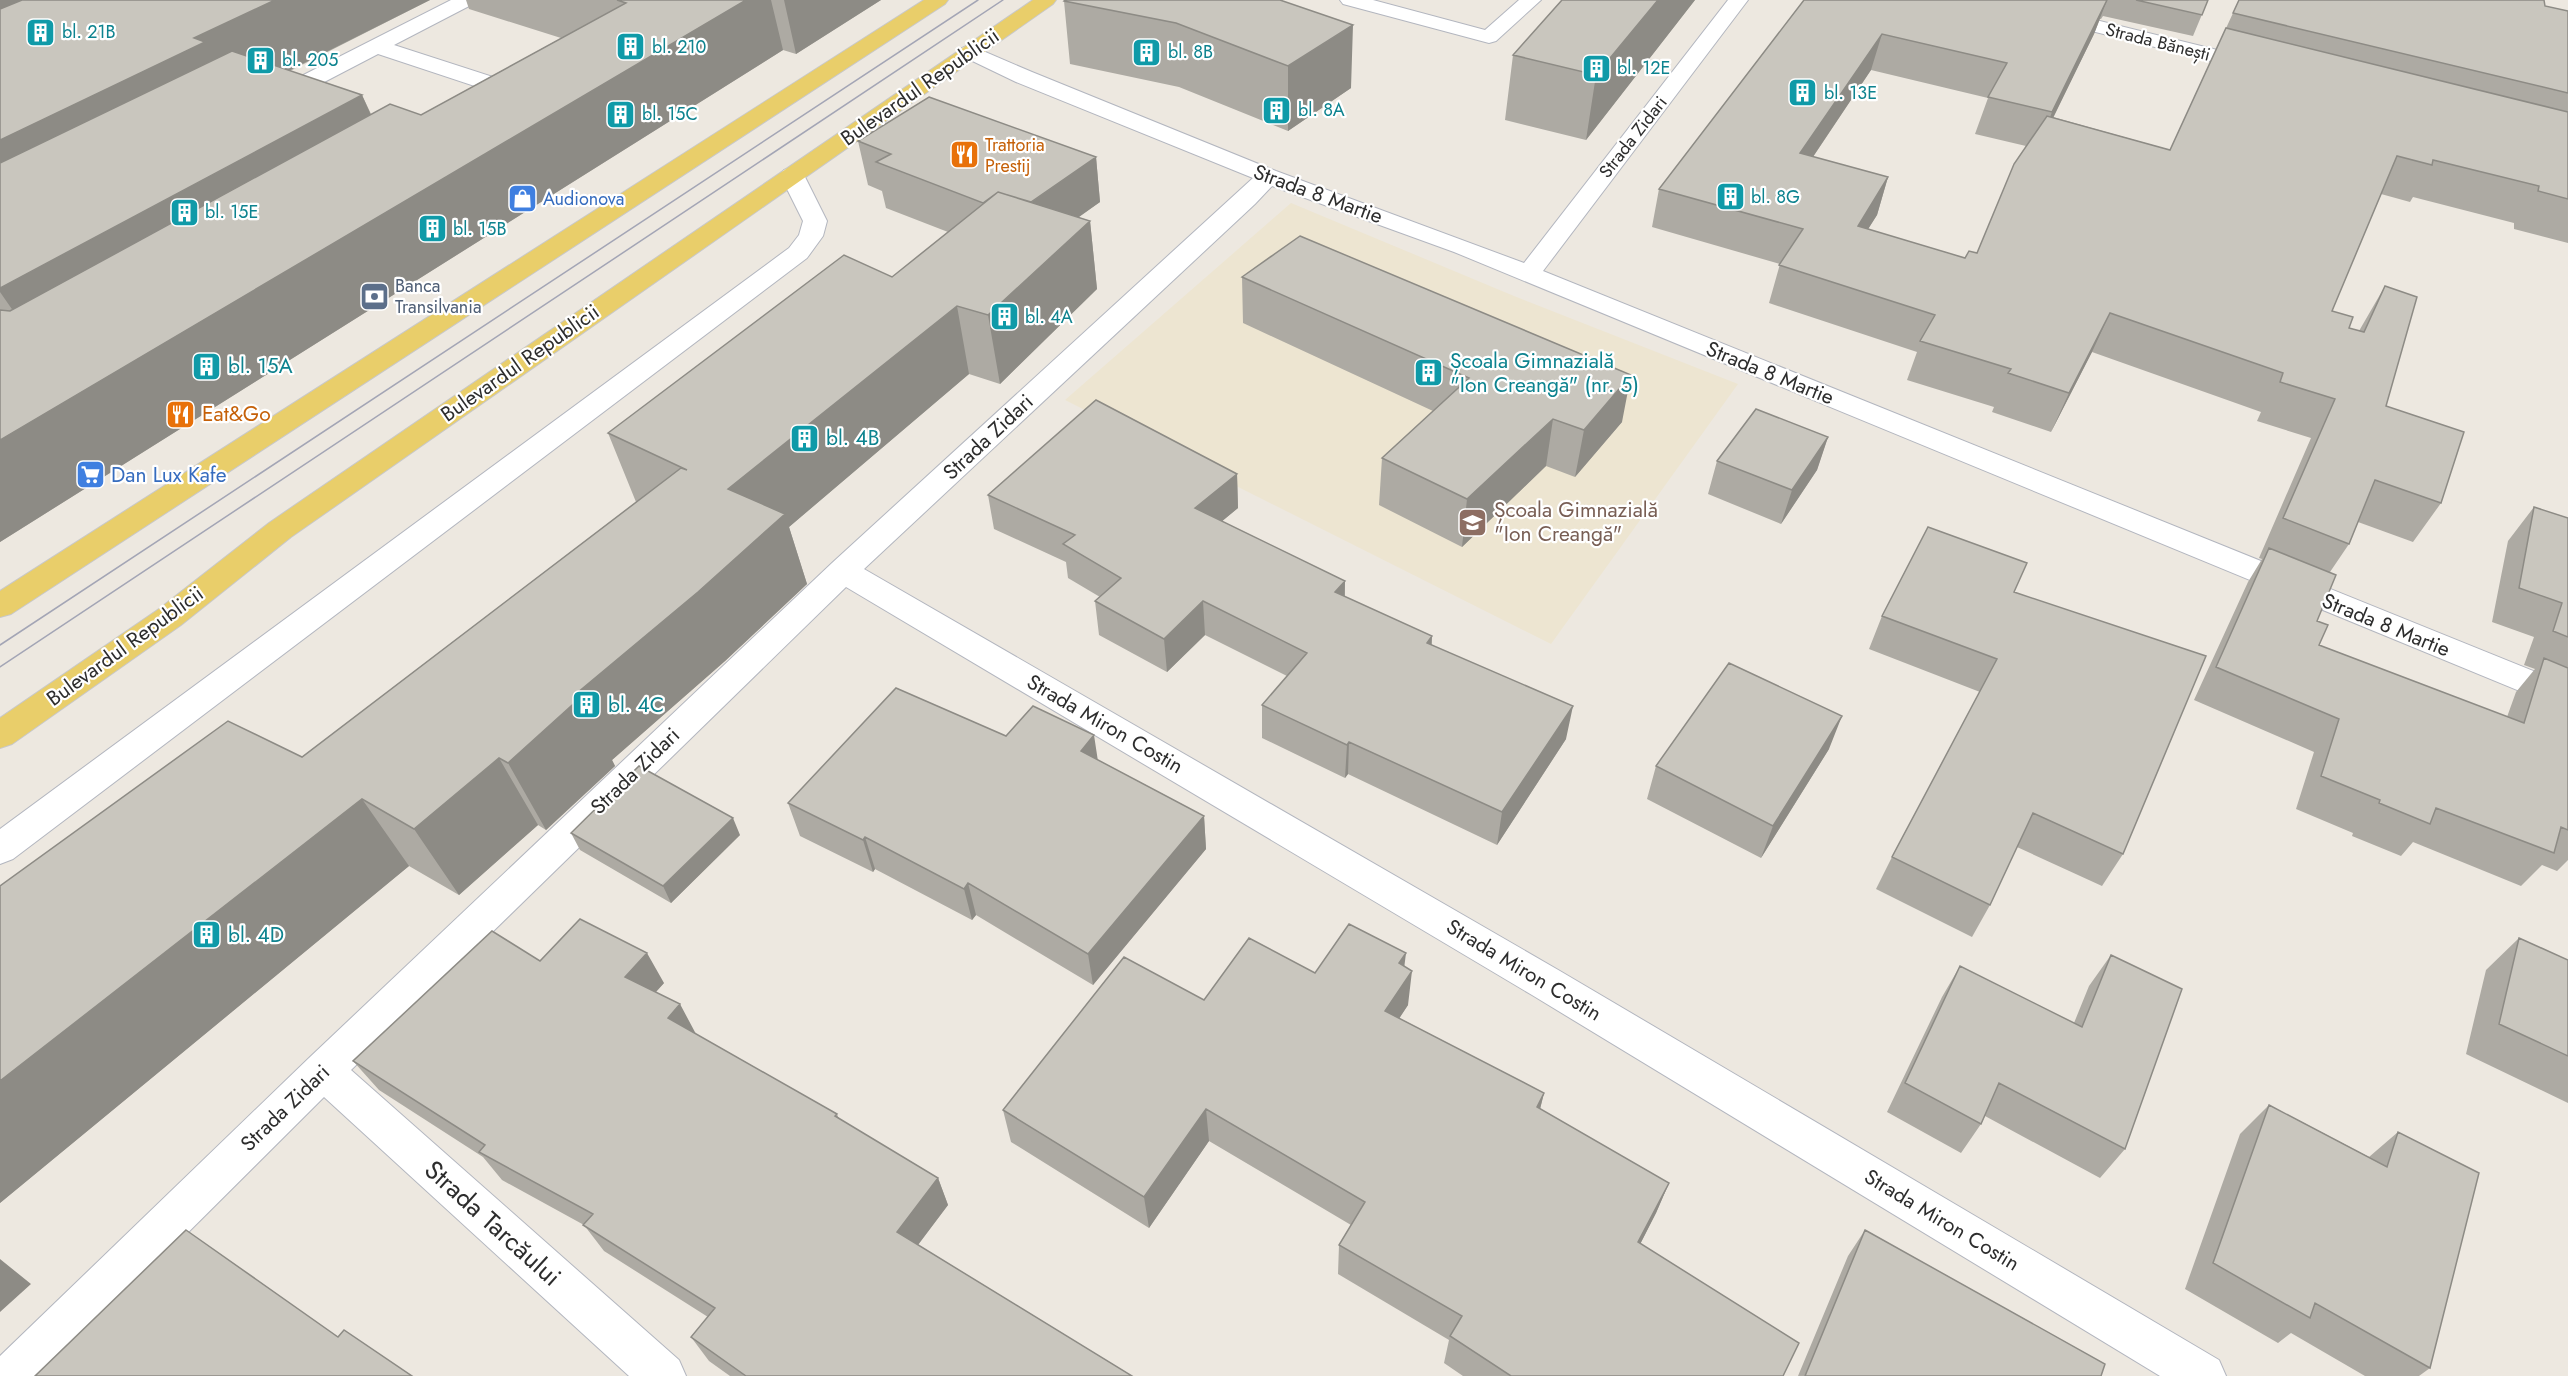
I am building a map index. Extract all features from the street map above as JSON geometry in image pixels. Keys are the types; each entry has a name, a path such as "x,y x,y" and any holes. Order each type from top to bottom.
{"main road":[{"path":"0,606 938,0"},
{"name":"Bulevardul Republicii","path":"0,735 170,617 290,523 1046,0"}],"street":[{"path":"251,111 466,0"},
{"path":"1350,0 1489,37 1531,0"},
{"name":"Strada Zidari","path":"1528,274 1738,0"},
{"name":"Strada Bănești","path":"1991,0 2274,71"},
{"path":"376,46 525,95 495,113"},
{"name":"Strada 8 Martie","path":"969,52 1024,77 1268,176 1463,247 2568,699"},
{"path":"0,849 798,253 811,236 815,221 792,175"},
{"name":"Strada Zidari","path":"12,1376 323,1071 843,571 1247,199 1268,176"},
{"name":"Strada Miron Costin","path":"843,571 1546,983 2203,1376"},
{"name":"Strada Tarcăului","path":"323,1071 663,1376"}],"shaded area":[{"name":"Școala Gimnazială \"Ion Creangă\"","path":"1291,203 1514,296 1738,384 1551,644 1065,400"}],"building":[{"path":"22,0 275,0 194,38 205,42 0,140 0,9"},
{"path":"617,0 746,0 0,440 0,310 10,311 390,104 421,115 626,3"},
{"path":"1065,0 1280,0 1353,25 1288,66 1176,23"},
{"path":"1562,0 1658,0 1596,75 1513,55"},
{"path":"1804,0 2107,0 2052,112 1988,97 2007,63 1882,34 1800,153 1888,177 1858,226 1965,258 1969,251 1977,253 2014,164 2047,116 2170,150 2226,28 2568,112 2568,199 2538,191 2539,186 2433,160 2432,165 2397,156 2332,311 2353,317 2349,328 2364,332 2385,286 2417,297 2386,406 2464,432 2441,503 2375,480 2349,544 2283,518 2335,399 2280,382 2283,373 2110,313 2069,393 2008,373 2011,369 1920,341 1935,315 1779,265 1803,229 1659,189"},
{"path":"2136,0 2208,0 2202,15"},
{"path":"2239,0 2544,0 2545,6 2568,11 2568,93 2233,13"},
{"path":"232,51 362,95 0,288 0,163"},
{"path":"929,97 1096,157 1031,202 998,192 983,203 876,162 891,154 858,141"},
{"path":"998,192 1090,221 988,315 957,306 728,489 785,514 698,592 576,694 581,697 508,763 499,758 414,829 362,799 0,1081 0,886 228,721 302,757 681,468 687,470 608,433 844,255 892,277"},
{"path":"1300,236 1631,375 1584,430 1553,419 1467,499 1382,458 1469,378 1242,277"},
{"path":"1096,400 1237,474 1195,508 1345,581 1335,592 1432,636 1427,643 1573,706 1502,812 1349,742 1347,745 1262,705 1307,653 1203,601 1164,639 1095,601 1121,578 1063,544 1075,535 988,495"},
{"path":"1756,409 1828,437 1792,490 1717,461"},
{"path":"2534,507 2568,518 2568,637 2553,631 2562,603 2519,588"},
{"path":"1928,527 2027,563 2014,592 2206,656 2123,854 2033,813 1990,905 1892,857 1997,659 1882,616"},
{"path":"2269,548 2336,575 2317,621 2328,625 2319,645 2524,723 2544,658 2568,668 2568,830 2561,827 2554,853 2436,808 2430,824 2379,803 2380,800 2321,776 2339,719 2216,667"},
{"path":"1729,663 1842,716 1773,826 1656,766"},
{"path":"896,688 1006,736 1033,706 1094,735 1081,751 1204,816 1088,954 968,883 964,889 865,837 863,840 788,803"},
{"path":"639,766 733,818 663,886 571,833"},
{"path":"580,919 647,953 625,977 680,1004 668,1018 837,1114 835,1116 938,1178 897,1232 1132,1376 746,1376 691,1337 715,1308 583,1225 593,1214 479,1152 485,1145 353,1061 492,931 540,961"},
{"path":"1349,924 1406,953 1399,963 1412,971 1385,1011 1544,1093 1537,1107 1669,1183 1638,1242 1799,1343 1783,1376 1511,1376 1450,1336 1462,1316 1339,1245 1365,1202 1206,1109 1144,1197 1003,1110 1124,957 1204,1000 1249,938 1315,973"},
{"path":"2519,938 2568,960 2568,1056 2499,1024"},
{"path":"2111,955 2182,989 2125,1149 1999,1083 1981,1124 1905,1083 1960,966 2082,1027"},
{"path":"2269,1105 2387,1167 2398,1132 2479,1173 2430,1368 2315,1303 2310,1318 2213,1263"},
{"path":"186,1230 338,1337 344,1330 412,1376 35,1376"},
{"path":"1865,1230 2105,1364 2101,1376 1805,1376"}],"tram line":[{"path":"0,645 978,0"},
{"path":"0,667 1003,0"}],"place":[{"name":"bl. 21B","path":"41,32"},
{"name":"bl. 210","path":"631,47"},
{"name":"bl. 8B","path":"1147,52"},
{"name":"bl. 205","path":"261,60"},
{"name":"bl. 12E","path":"1596,68"},
{"name":"bl. 13E","path":"1803,93"},
{"name":"bl. 8A","path":"1277,110"},
{"name":"bl. 15C","path":"621,114"},
{"name":"Trattoria Prestij","path":"964,155"},
{"name":"bl. 8G","path":"1730,197"},
{"name":"Audionova","path":"522,199"},
{"name":"bl. 15E","path":"184,212"},
{"name":"bl. 15B","path":"432,229"},
{"name":"Banca Transilvania","path":"374,296"},
{"name":"bl. 4A","path":"1004,317"},
{"name":"bl. 15A","path":"207,366"},
{"name":"Școala Gimnazială \"Ion Creangă\" (nr. 5)","path":"1429,373"},
{"name":"Eat&Go","path":"181,414"},
{"name":"bl. 4B","path":"805,438"},
{"name":"Dan Lux Kafe","path":"90,475"},
{"name":"Școala Gimnazială \"Ion Creangă\"","path":"1473,522"},
{"name":"bl. 4C","path":"587,705"},
{"name":"bl. 4D","path":"207,935"}]}
